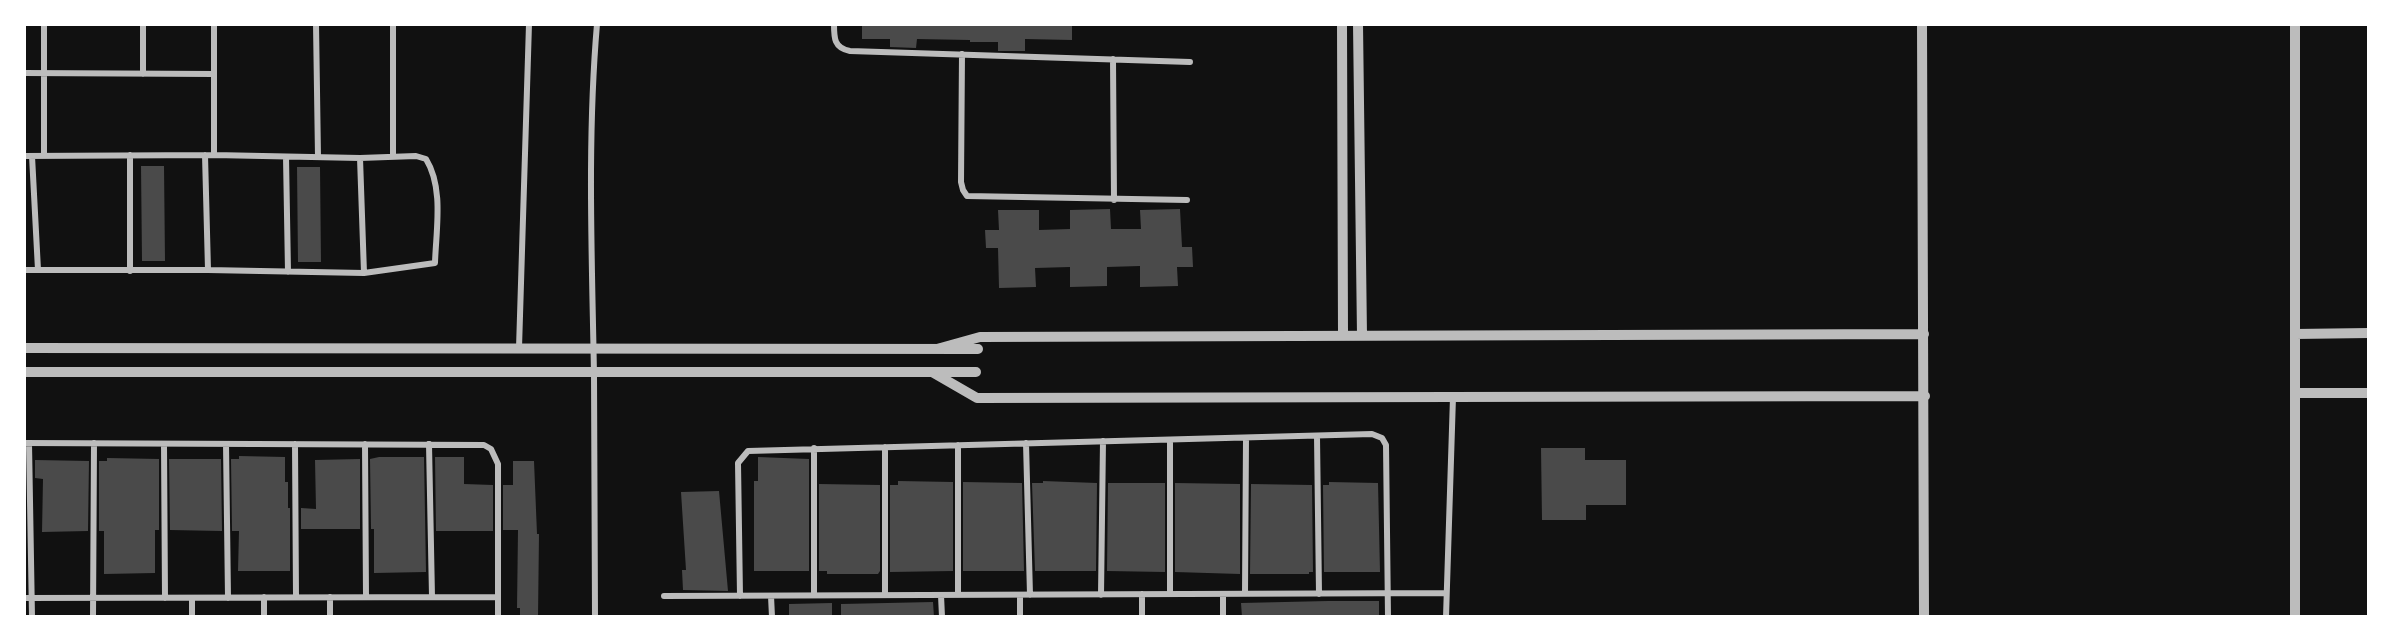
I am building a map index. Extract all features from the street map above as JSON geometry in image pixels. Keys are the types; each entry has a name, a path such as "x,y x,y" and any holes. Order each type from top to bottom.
{"street":[{"path":"44,24 44,155"},
{"path":"143,24 143,74"},
{"path":"214,24 214,155"},
{"path":"316,24 318,158"},
{"path":"393,24 393,156"},
{"path":"519,348 529,24"},
{"path":"595,617 594,374 590,244 591,91 597,24"},
{"path":"834,24 834,39 843,50 1190,62"},
{"path":"1342,24 1343,336"},
{"path":"1358,24 1362,336"},
{"path":"1922,24 1924,617"},
{"path":"2295,24 2295,617"},
{"path":"962,54 961,182 967,196 1187,201"},
{"path":"1113,59 1113,200"},
{"path":"24,73 214,74"},
{"path":"130,155 130,271"},
{"path":"24,156 214,155 318,158 416,156 426,159 431,166 437,195 435,264 364,273 24,270"},
{"path":"32,156 38,270"},
{"path":"205,156 208,270"},
{"path":"286,157 288,272"},
{"path":"360,158 364,273"},
{"path":"937,349 980,337 1924,333"},
{"path":"2295,334 2369,333"},
{"path":"24,348 978,349"},
{"path":"24,372 594,374 976,372"},
{"path":"932,372 977,398 1925,396"},
{"path":"2295,393 2369,393"},
{"path":"1446,617 1453,397"},
{"path":"740,596 738,464 748,451 1372,434 1382,438 1386,445 1388,617"},
{"path":"1317,436 1318,594"},
{"path":"1245,594 1246,438"},
{"path":"1170,440 1170,594"},
{"path":"1101,595 1103,441"},
{"path":"32,617 27,443 484,445 491,449 498,464 498,617"},
{"path":"93,617 94,443"},
{"path":"1026,443 1030,595"},
{"path":"164,444 165,598"},
{"path":"226,444 228,598"},
{"path":"295,444 296,597"},
{"path":"364,444 366,597"},
{"path":"429,444 432,597"},
{"path":"958,445 958,595"},
{"path":"885,447 885,596"},
{"path":"814,448 814,595"},
{"path":"664,596 1446,593"},
{"path":"1142,594 1142,617"},
{"path":"1222,594 1223,617"},
{"path":"941,595 942,617"},
{"path":"1020,595 1020,617"},
{"path":"771,596 772,617"},
{"path":"264,597 264,617"},
{"path":"330,597 330,617"},
{"path":"24,598 498,597"},
{"path":"192,598 192,617"}],"building":[{"path":"862,24 1072,24 1072,40 1025,39 1025,51 998,51 998,42 970,42 970,40 917,39 916,48 890,47 890,39 862,39"},
{"path":"141,166 164,166 165,261 142,261"},
{"path":"297,167 320,167 321,262 298,262"},
{"path":"1110,209 1111,229 1141,229 1140,210 1180,209 1182,247 1192,247 1193,267 1177,267 1178,286 1140,287 1140,266 1107,267 1107,286 1070,287 1070,267 1035,268 1036,287 999,288 998,248 986,248 985,230 999,230 998,210 1039,210 1039,230 1070,229 1070,210"},
{"path":"1541,448 1585,448 1585,460 1626,460 1626,505 1586,505 1586,520 1542,520"},
{"path":"239,456 285,457 285,482 288,482 288,508 290,508 290,571 238,571 239,531 232,531 231,459 239,459"},
{"path":"424,457 426,572 374,573 370,459"},
{"path":"435,457 464,457 464,484 493,485 493,531 436,531"},
{"path":"758,457 809,459 809,571 754,571 754,481 758,481"},
{"path":"107,458 159,459 159,530 155,530 155,573 104,574 104,531 99,531 99,461 107,461"},
{"path":"169,459 221,459 222,531 170,530"},
{"path":"360,459 360,529 301,529 301,508 316,509 315,460"},
{"path":"35,460 89,461 88,531 42,532 43,479 35,478"},
{"path":"513,461 534,461 537,534 539,534 538,617 520,617 520,608 517,608 518,530 503,530 503,485 513,485"},
{"path":"898,481 953,482 953,571 890,572 890,485 898,485"},
{"path":"1043,481 1097,483 1096,571 1035,571 1032,483 1043,483"},
{"path":"963,482 1022,483 1024,571 963,571"},
{"path":"1329,482 1378,483 1380,572 1324,572 1323,485 1329,485"},
{"path":"1108,483 1165,483 1165,572 1107,571"},
{"path":"1175,483 1240,484 1240,574 1175,572"},
{"path":"819,484 880,485 880,571 878,574 827,574 827,571 819,571"},
{"path":"1251,484 1312,485 1313,572 1309,574 1250,574"},
{"path":"719,491 728,591 683,590 682,570 686,570 681,492"},
{"path":"1379,601 1379,617 1242,617 1241,603"},
{"path":"933,602 934,617 841,617 841,604"},
{"path":"832,603 832,617 789,617 789,604"}]}
